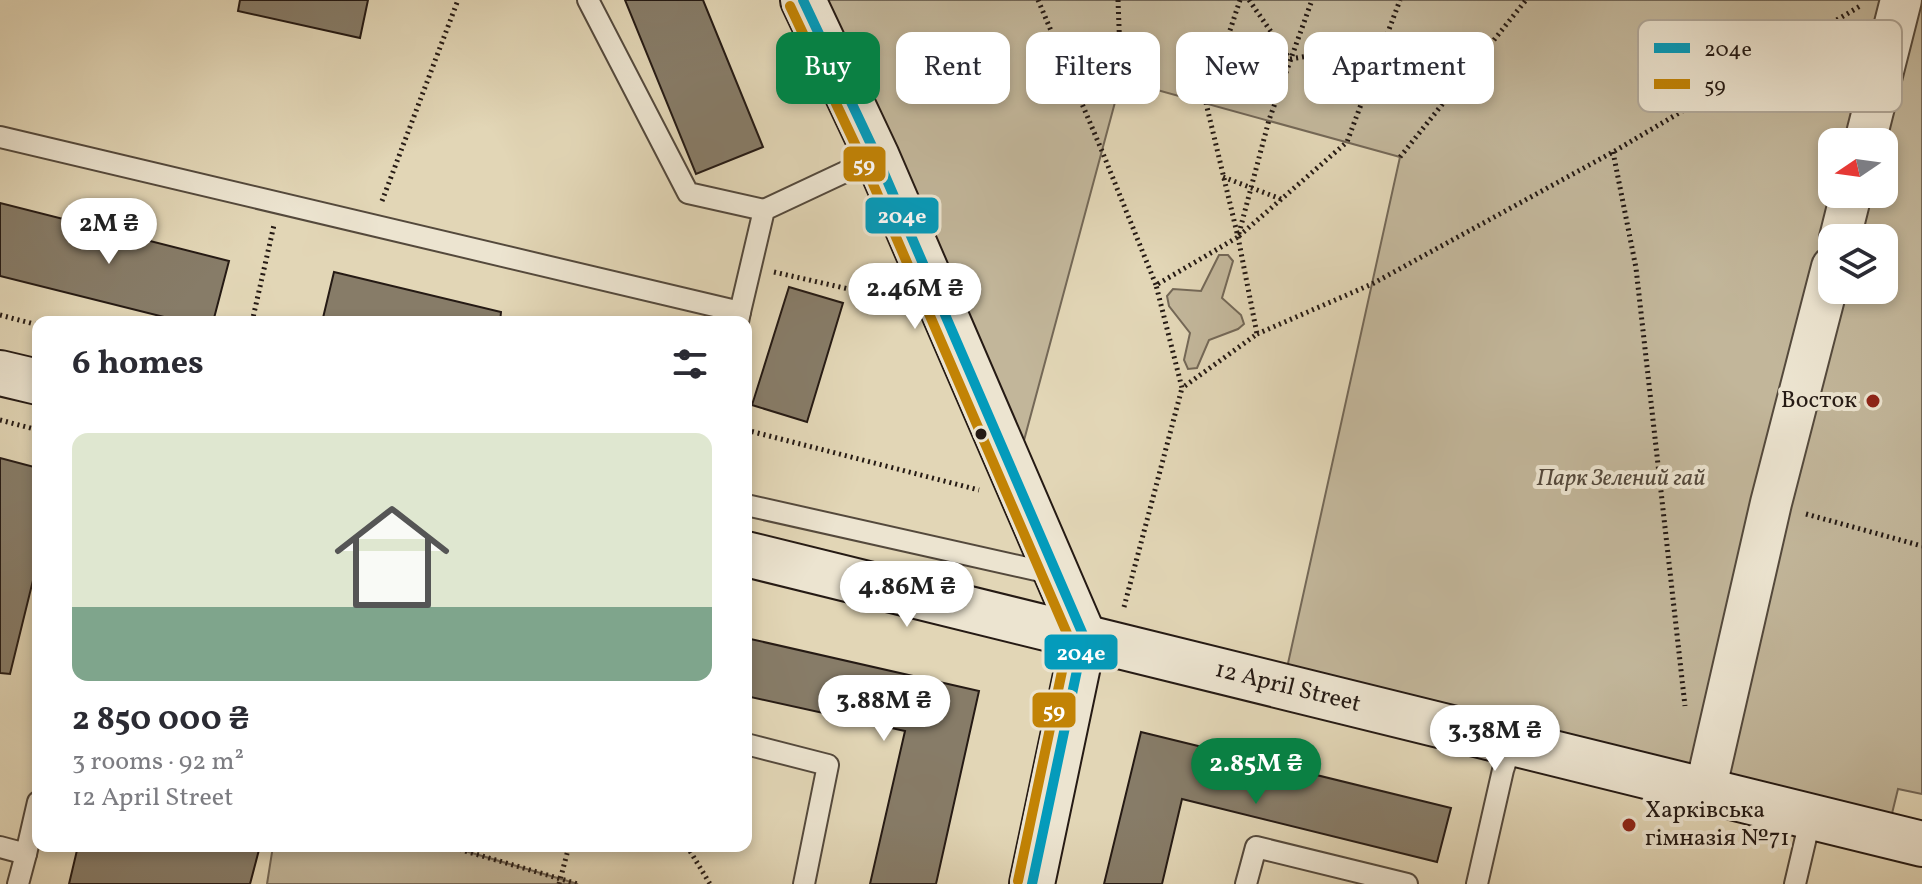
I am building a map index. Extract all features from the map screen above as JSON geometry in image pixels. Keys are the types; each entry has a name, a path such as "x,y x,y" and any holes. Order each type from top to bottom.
{"street":[{"path":"803,0 877,157 1084,637 1032,884"},
{"path":"1896,20 1901,0"},
{"path":"1705,791 1771,503 1822,304"},
{"path":"0,373 32,381"},
{"name":"12 April Street","path":"752,555 1922,844"}],"lane":[{"path":"588,0 688,193 764,210 877,157"},
{"path":"0,137 373,224 735,316"},
{"path":"739,316 764,210"},
{"path":"752,506 1058,574"},
{"path":"1477,884 1512,743"},
{"path":"752,746 828,765 804,884"},
{"path":"1795,884 1811,816"},
{"path":"18,884 32,828"},
{"path":"0,847 26,854"},
{"path":"1246,884 1256,847 1407,884"}],"path":[{"path":"373,224 458,0"},
{"path":"1038,0 1156,285 1182,388 1123,614"},
{"path":"1118,0 1119,32"},
{"path":"1240,0 1206,103 1257,334"},
{"path":"1249,0 1290,59"},
{"path":"1238,237 1269,120 1312,0"},
{"path":"1388,32 1400,0"},
{"path":"1400,157 1526,0"},
{"path":"1836,20 1870,0"},
{"path":"1290,59 1304,57"},
{"path":"1156,285 1238,237 1347,142 1361,104"},
{"path":"1182,388 1257,334 1372,284 1681,112"},
{"path":"1613,152 1636,268 1686,706"},
{"path":"1223,177 1281,199"},
{"path":"253,316 279,202"},
{"path":"761,269 908,302"},
{"path":"0,315 32,323"},
{"path":"0,420 32,428"},
{"path":"752,432 989,492"},
{"path":"1771,503 1922,546"},
{"path":"467,852 560,882 578,884"},
{"path":"560,882 568,852"},
{"path":"691,852 710,884"}],"green space":[{"name":"Парк Зелений гай","path":"816,0 1922,0 1922,794 1898,789 1886,838 1283,686 1400,157 1208,104 1288,104 1288,32 1176,32 1176,95 1160,91 1160,32 1026,32 1026,104 1115,104 1023,444 864,104 880,104 880,32 831,32"},
{"path":"1219,255 1228,255 1233,261 1222,298 1241,315 1244,324 1209,340 1197,368 1188,369 1184,360 1190,333 1169,306 1167,296 1173,289 1201,291"},
{"path":"272,852 469,852 578,884 267,884"}],"building":[{"path":"240,0 368,0 360,38 238,11"},
{"path":"625,0 703,0 763,147 696,174"},
{"path":"0,203 229,261 215,316 160,316 0,276"},
{"path":"334,272 501,312 501,316 323,316"},
{"path":"789,287 843,303 807,422 752,405"},
{"path":"0,458 32,466 32,584 10,674 0,673"},
{"path":"752,639 979,691 936,884 870,884 905,731 752,697"},
{"path":"1141,732 1451,808 1437,862 1182,799 1162,884 1104,884"},
{"path":"77,852 258,852 250,884 69,884"}],"transit line":[{"name":"204е","path":"803,0 877,157 1084,637 1032,884"},
{"name":"59","path":"790,6 864,163 1069,638 1018,881"}],"place":[{"name":"Восток","path":"1873,401"},
{"name":"Харківська гімназія №71","path":"1629,825"}]}
